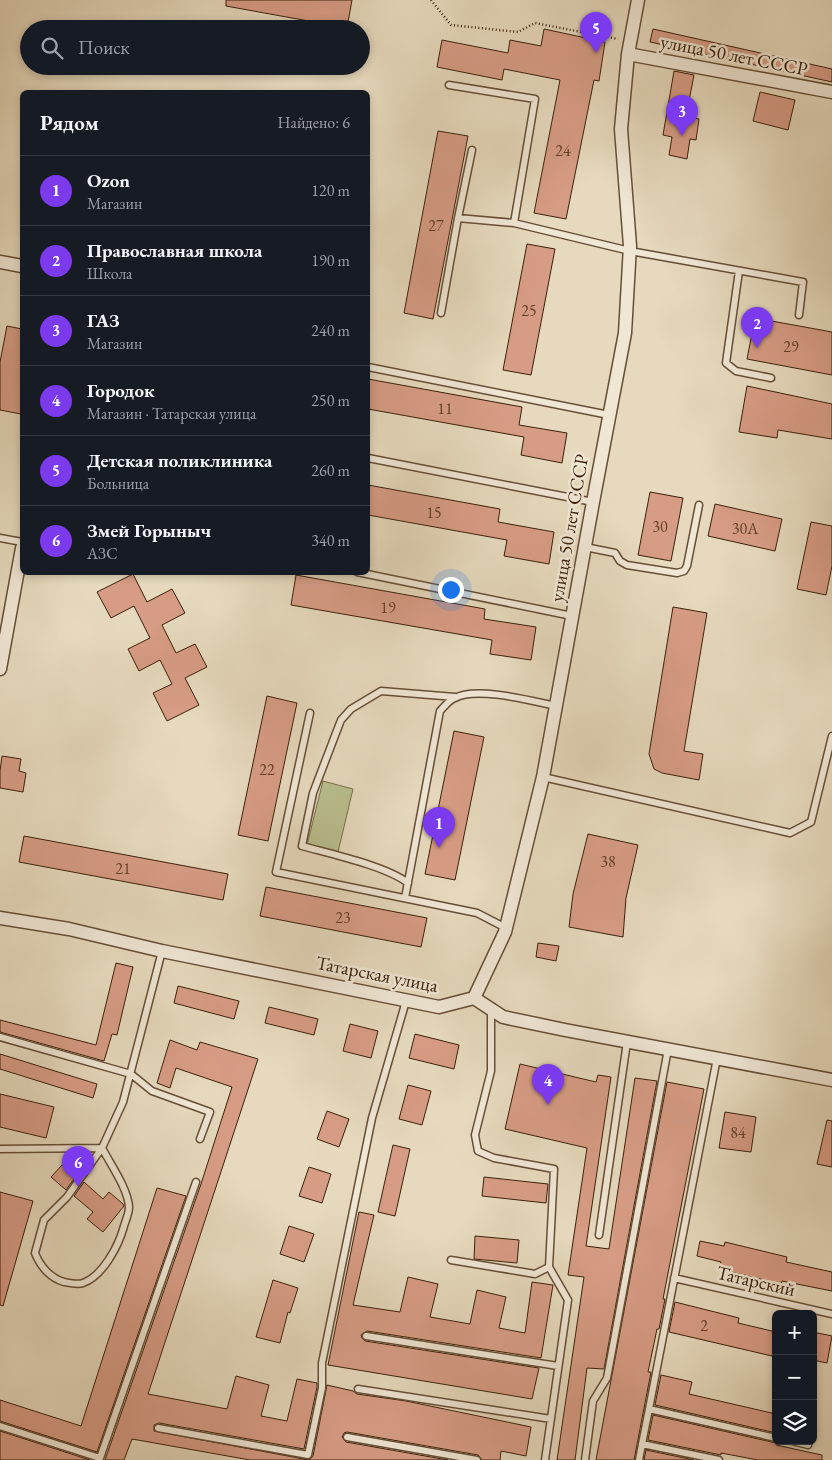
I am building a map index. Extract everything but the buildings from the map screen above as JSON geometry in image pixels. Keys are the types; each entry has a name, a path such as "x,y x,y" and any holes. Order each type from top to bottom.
{"street":[{"name":"улица 50 лет СССР","path":"474,998 506,928 543,777 625,333 630,251 621,129 630,48 638,0"},
{"name":"улица 50 лет СССР","path":"630,48 832,92"},
{"path":"0,262 20,266"},
{"path":"0,669 20,559"},
{"name":"Татарская улица","path":"0,918 69,929 162,951 439,1007 474,998"},
{"path":"474,998 503,1017 832,1080"}],"lane":[{"path":"449,85 535,99 514,223"},
{"path":"441,313 472,150"},
{"path":"458,218 514,223 630,251 803,282 799,315"},
{"path":"739,271 726,363 736,371 770,378"},
{"path":"370,367 609,415"},
{"path":"370,458 593,502"},
{"path":"585,547 615,553 620,561 627,565 677,574 684,571 687,566 699,505"},
{"path":"0,538 20,542"},
{"path":"370,575 572,616"},
{"path":"408,883 400,877 350,859 302,846 313,794 341,720 350,708 381,691 455,697 471,694 502,695 556,706"},
{"path":"405,898 440,711 455,697"},
{"path":"310,714 276,872 477,913 506,928"},
{"path":"543,777 790,833 811,822 832,736"},
{"path":"102,1148 127,1196 129,1209 121,1238 109,1260 95,1275 82,1283 68,1283 56,1279 44,1269 34,1253 44,1220 67,1197 102,1148 123,1102 162,951"},
{"path":"158,1428 308,1456 322,1388 322,1363 372,1118 406,1001"},
{"path":"491,1009 491,1071 475,1135 478,1151 494,1158 554,1169 549,1267 568,1300 545,1460"},
{"path":"0,1037 131,1074 152,1091 210,1112 200,1139"},
{"path":"599,1234 627,1042"},
{"path":"585,1460 593,1401 607,1378 668,1049"},
{"path":"639,1460 717,1058"},
{"path":"0,1149 102,1148"},
{"path":"0,1426 100,1459 196,1182"},
{"path":"451,1260 535,1274 549,1267"},
{"name":"Татарский","path":"674,1278 832,1314"},
{"path":"366,1336 558,1366"},
{"path":"358,1389 551,1419"},
{"path":"649,1409 772,1437"},
{"path":"347,1437 477,1460"},
{"path":"642,1444 719,1460"}],"path":[{"path":"431,0 451,25 518,32 535,23 630,48"}],"green space":[{"path":"323,781 353,789 338,852 307,845"}],"place":[{"name":"Детская поликлиника","path":"596,53"},
{"name":"ГАЗ","path":"682,136"},
{"name":"Православная школа","path":"757,348"},
{"name":"Ozon","path":"439,848"},
{"name":"Городок","path":"548,1105"},
{"name":"Змей Горыныч","path":"78,1187"}]}
